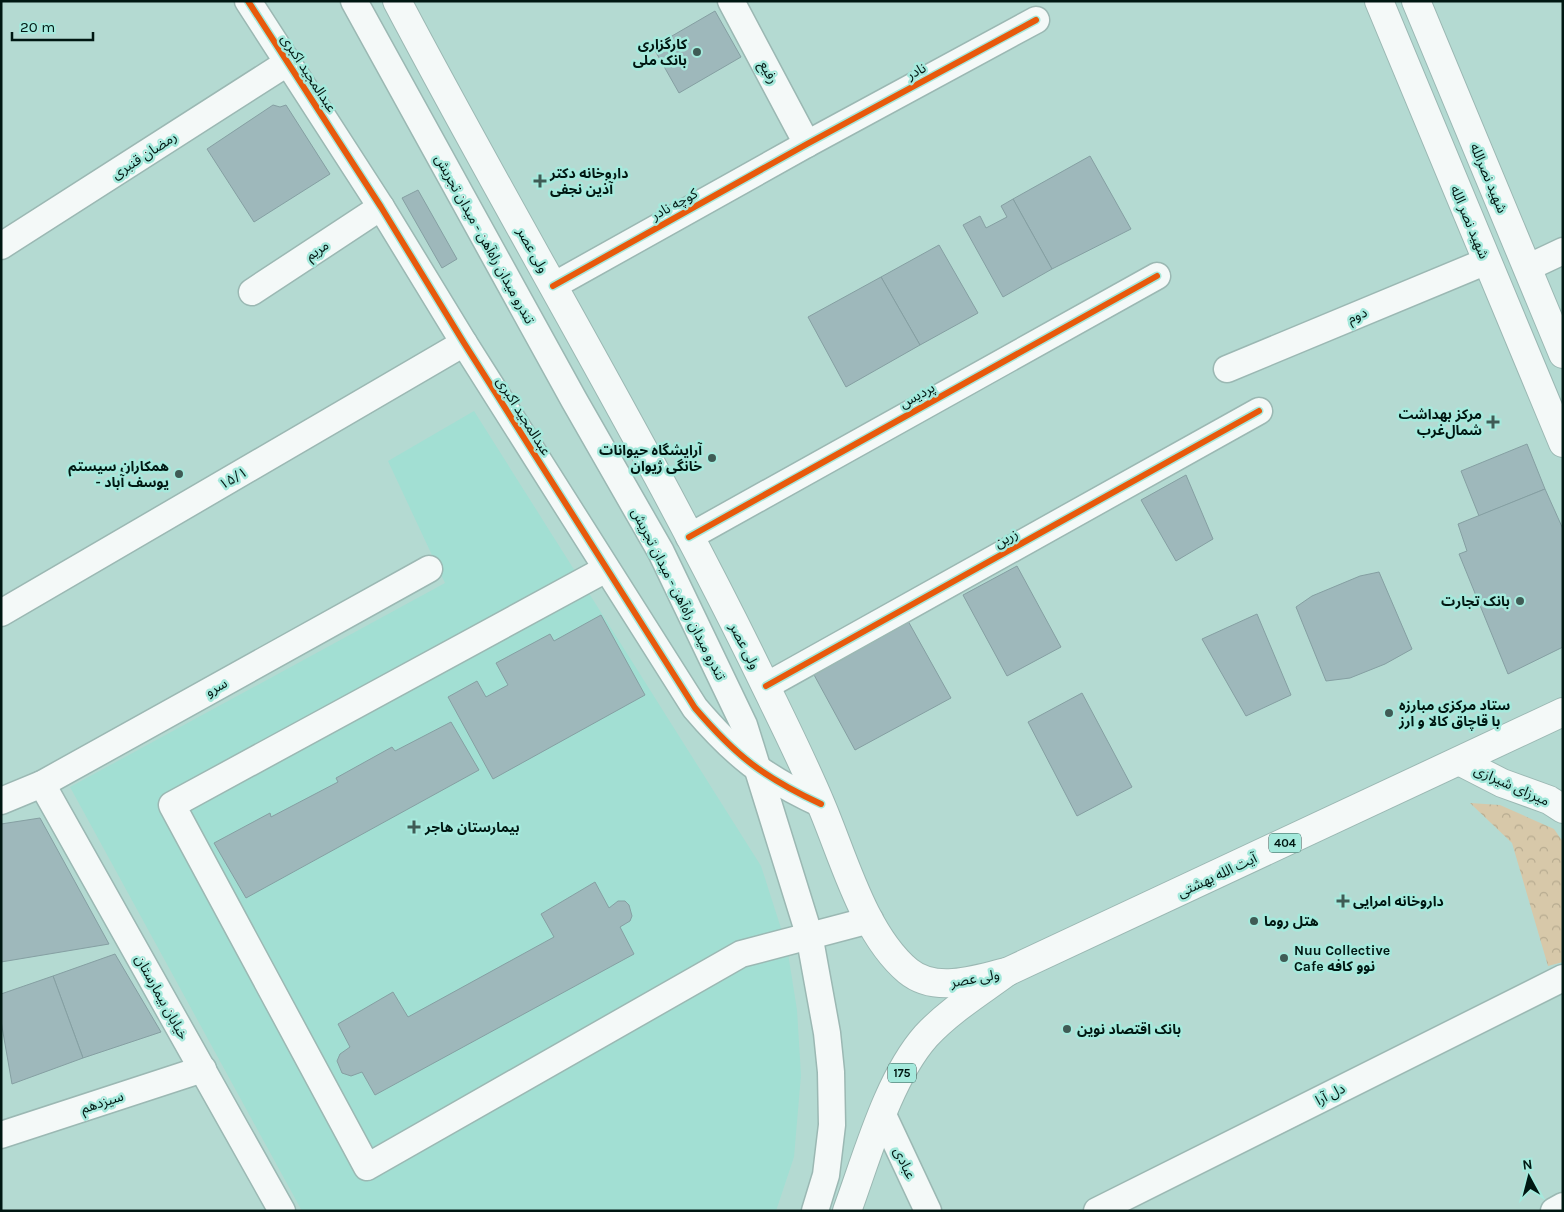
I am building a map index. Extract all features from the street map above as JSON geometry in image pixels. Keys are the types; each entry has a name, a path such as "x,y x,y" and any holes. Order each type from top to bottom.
{"main road":[{"name":"ولی عصر","path":"397,1 689,537 766,686 821,804 870,920 892,955 907,970 926,981 955,982 1007,972"},
{"name":"شهید نصر الله","path":"1378,1 1563,443"},
{"name":"شهید نصرالله","path":"1416,1 1563,354"},
{"path":"1414,88 1446,74"},
{"name":"آیت الله بهشتی","path":"1007,972 1461,762 1563,712"},
{"name":"میرزای شیرازی","path":"1461,762 1502,783 1549,800 1563,809"},
{"name":"ولی عصر","path":"847,1211 883,1115 906,1064 927,1035 956,1010 1007,972"}],"street":[{"name":"عبدالمجید اکبری","path":"248,1 381,207 464,343 695,708 725,743 760,772 785,788 821,804"},
{"name":"تندرو میدان راه‌آهن - میدان تجریش","path":"354,1 574,400 661,552 744,725 809,934 827,1033 831,1072 832,1125 826,1175 815,1211"},
{"name":"رفیع","path":"731,1 807,144"},
{"name":"نادر","path":"807,144 1036,20"},
{"name":"رمضان قنبری","path":"1,246 287,63"},
{"name":"کوچه نادر","path":"553,286 807,144"},
{"name":"مریم","path":"252,292 381,207"},
{"path":"1527,268 1563,251"},
{"name":"دوم","path":"1228,369 1487,261"},
{"name":"پردیس","path":"689,537 1157,276"},
{"name":"۱۵/۱","path":"1,613 464,343"},
{"name":"زرین","path":"766,686 1259,411"},
{"name":"سرو","path":"1,801 42,784 429,569"},
{"path":"606,569 172,805 366,1167 741,954 870,920"},
{"name":"خیابان بیمارستان","path":"42,784 282,1211"},
{"name":"دل آرا","path":"1097,1211 1563,978"},
{"name":"سیزدهم","path":"1,1135 203,1069"},
{"name":"عبادی","path":"883,1115 928,1211"},
{"path":"1554,1211 1563,1206"}],"shaded area":[{"name":"بیمارستان هاجر","path":"474,411 761,866 787,947 797,1010 801,1075 794,1157 776,1211 302,1211 70,787 445,583 388,461"}],"green space":[{"path":"1470,803 1500,805 1554,829 1563,842 1563,962 1548,966 1512,843"}],"building":[{"name":"کارگزاری بانک ملی","path":"715,11 741,57 679,93 653,47"},
{"path":"273,105 280,107 286,105 330,174 254,222 207,149"},
{"path":"1090,156 1131,229 1052,269 1013,199"},
{"path":"418,190 457,259 442,268 402,198"},
{"path":"1013,199 1052,269 1003,297 963,225 980,216 986,228 1007,217 1001,206"},
{"path":"939,245 978,313 920,345 881,277"},
{"path":"881,277 920,345 846,387 808,317"},
{"path":"1527,444 1545,489 1479,516 1461,471"},
{"path":"1186,475 1213,539 1176,561 1141,500"},
{"name":"بانک تجارت","path":"1545,489 1563,529 1563,647 1508,674 1459,554 1467,551 1458,524"},
{"path":"1017,566 1061,647 1007,676 963,595"},
{"path":"1379,572 1412,649 1385,664 1350,678 1326,681 1296,607 1312,596 1360,576"},
{"path":"1257,614 1291,695 1246,716 1202,639"},
{"path":"601,615 645,695 493,779 448,697 477,681 486,697 508,685 496,663 550,634 554,641"},
{"path":"908,621 951,698 855,750 813,673"},
{"path":"1082,693 1132,787 1077,816 1028,722"},
{"path":"451,722 479,770 246,898 214,843 270,813 271,817 338,782 336,778 392,747 395,751"},
{"path":"40,818 109,944 1,962 1,824"},
{"path":"595,882 609,908 618,901 625,901 629,905 632,916 630,921 620,927 634,954 375,1095 362,1072 351,1076 342,1073 337,1061 340,1054 350,1047 338,1024 393,992 408,1017 554,937 541,914"},
{"path":"115,954 161,1032 83,1058 53,976"},
{"path":"53,976 83,1058 12,1084 1,1021 1,994"}],"cycle path":[{"path":"248,1 381,207 464,343 695,708 724,739 752,764 783,784 821,804"},
{"path":"553,286 807,144 1036,20"},
{"path":"689,537 1157,276"},
{"path":"766,686 1259,411"}],"place":[{"name":"کارگزاری بانک ملی","path":"697,52"},
{"name":"داروخانه دکتر آذین نجفی","path":"540,181"},
{"name":"مرکز بهداشت شمال‌غرب","path":"1493,422"},
{"name":"آرایشگاه حیوانات خانگی ژیوان","path":"712,458"},
{"name":"همکاران سیستم - یوسف آباد","path":"179,474"},
{"name":"بانک تجارت","path":"1520,601"},
{"name":"ستاد مرکزی مبارزه با قاچاق کالا و ارز","path":"1389,713"},
{"name":"بیمارستان هاجر","path":"414,827"},
{"name":"داروخانه امرایی","path":"1343,901"},
{"name":"هتل روما","path":"1254,921"},
{"name":"Nuu Collective Cafe نوو کافه","path":"1284,958"},
{"name":"بانک اقتصاد نوین","path":"1067,1029"}]}
